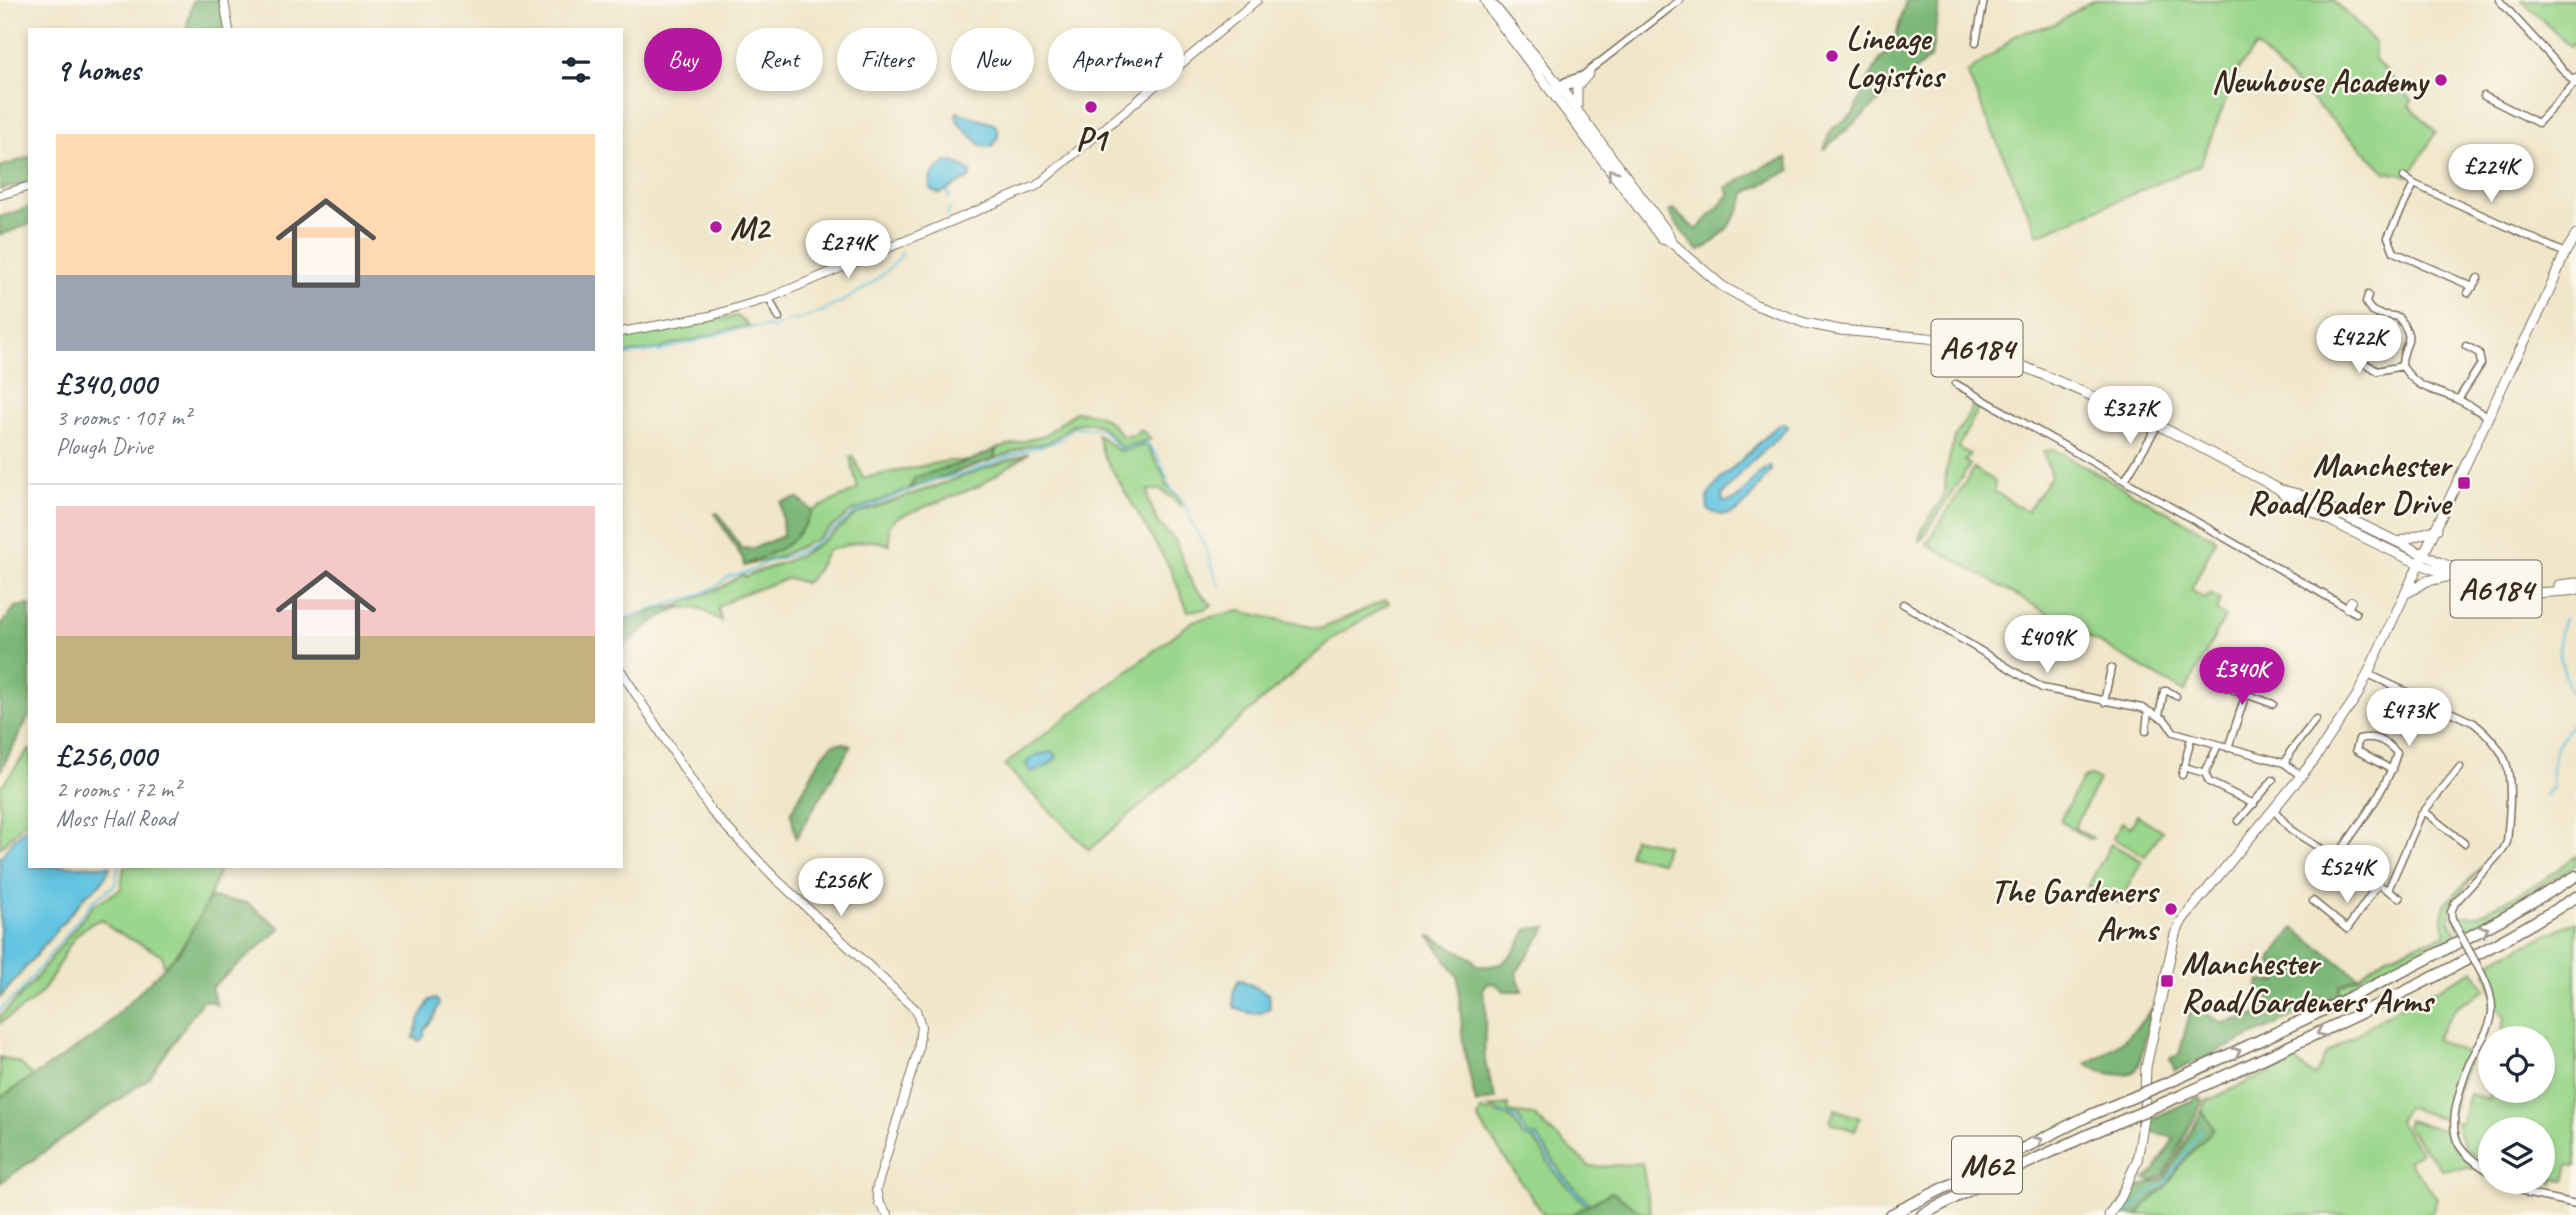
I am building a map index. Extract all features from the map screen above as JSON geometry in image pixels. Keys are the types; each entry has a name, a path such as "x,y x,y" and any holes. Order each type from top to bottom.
{"highway":[{"name":"M62","path":"1889,1215 2086,1118 2334,1007 2507,918 2576,876"},
{"name":"M62","path":"1922,1215 1975,1187 2365,1011 2517,934 2576,897"},
{"name":"M62","path":"1929,1215 1975,1187"},
{"name":"M62","path":"1878,1215 1923,1197"}],"main road":[{"name":"A6184","path":"1487,2 1496,7 1550,74 1661,239 1671,242 1722,286 1756,305 1778,314 1840,330 1928,338 1991,352 2158,425 2277,488 2295,503 2423,559 2488,582 2530,587 2576,583"},
{"name":"A6184","path":"1487,2 1490,11 1578,111 1668,233 1671,242"},
{"path":"1578,111 1575,99 1577,87 1589,72"},
{"path":"2109,1215 2121,1197 2137,1161 2144,1119 2148,1057 2175,934 2183,919 2274,810 2347,713 2406,595 2565,253 2576,235"},
{"name":"A6184","path":"2277,488 2298,494 2396,542 2452,576 2487,587 2530,593 2576,590"},
{"path":"2396,542 2437,529"},
{"path":"2406,595 2427,581 2452,576"}],"street":[{"path":"225,0 229,28"},
{"path":"623,332 710,316 769,298 1036,186 1257,0"},
{"path":"1559,89 1589,72 1680,0"},
{"path":"1976,42 1984,0"},
{"path":"2484,96 2538,123 2576,81 2499,0"},
{"path":"1559,89 1589,72"},
{"path":"2404,177 2565,253"},
{"path":"2414,184 2388,237 2394,252 2470,290 2478,278"},
{"path":"0,195 28,187"},
{"path":"2368,295 2363,302 2376,315 2398,317 2406,326 2410,336 2402,366"},
{"path":"769,298 779,318"},
{"path":"2333,339 2349,356 2368,363 2377,371 2402,366"},
{"path":"2458,400 2481,363 2479,353 2466,346"},
{"path":"2402,366 2412,380 2423,387 2458,400 2489,417"},
{"path":"1956,384 2349,605 2356,613"},
{"path":"2125,480 2158,425"},
{"path":"1903,604 2042,688 2148,711 2159,715 2174,732 2286,764 2301,776"},
{"path":"2104,702 2111,668"},
{"path":"623,674 712,812 775,878 911,1004 919,1017 921,1037 918,1051 876,1189 886,1213"},
{"path":"2368,674 2474,723 2506,762 2507,842 2503,850 2455,903 2451,912 2452,919 2488,987 2492,1013 2464,1077 2452,1126 2459,1146 2478,1163"},
{"path":"2220,685 2273,704"},
{"path":"2159,715 2164,691 2176,696"},
{"path":"2228,748 2246,694"},
{"path":"2146,731 2148,711"},
{"path":"2286,764 2290,752 2316,719"},
{"path":"2336,858 2392,770 2397,753 2387,743 2371,736 2359,739 2356,750 2392,770"},
{"path":"2182,775 2190,738"},
{"path":"2218,745 2205,773 2209,782 2254,803"},
{"path":"2184,767 2205,773"},
{"path":"2388,890 2424,811 2460,767"},
{"path":"2238,821 2273,780"},
{"path":"2274,810 2291,830 2400,898"},
{"path":"2424,811 2464,844"},
{"path":"2313,901 2347,929 2378,884"},
{"path":"2529,1194 2576,1204"}],"green space":[{"path":"193,0 220,0 225,28 186,28"},
{"path":"1906,0 1940,0 1931,57 1823,150 1831,130 1854,113 1881,58 1893,47"},
{"path":"2093,0 2333,0 2375,44 2375,60 2412,100 2409,105 2436,132 2409,176 2386,172 2256,46 2237,72 2200,165 2038,235 1967,73 2003,47 2014,35 2055,24"},
{"path":"2522,0 2576,0 2576,41 2570,47"},
{"path":"28,158 28,183 0,190 0,167"},
{"path":"1787,158 1791,170 1745,193 1739,210 1728,226 1714,241 1699,251 1669,212 1674,209 1697,230 1730,194 1726,188 1767,165"},
{"path":"28,208 28,225 0,235 0,217"},
{"path":"737,316 750,326 671,344 661,349 623,354 623,338"},
{"path":"1975,403 1980,406 1958,447 1970,454 1965,461 1970,465 1920,542 1922,530 1945,494 1946,471 1955,437"},
{"path":"1075,412 1102,417 1122,436 1135,435 1140,429 1151,439 1123,447 1100,426 1085,423 1072,426 1046,443 1030,445 994,459 996,449 1045,435"},
{"path":"1097,434 1121,451 1144,445 1148,447 1164,475 1166,485 1179,499 1181,506 1162,490 1148,490 1148,500 1159,524 1175,540 1193,586 1212,605 1205,609 1188,611 1171,570 1104,456"},
{"path":"996,449 994,459 909,489 915,477 969,461"},
{"path":"2053,449 2216,539 2191,590 2206,599 2210,594 2220,599 2217,611 2225,617 2185,692 1927,544 1974,468 1995,482 1994,491 2027,512 2051,476 2043,452"},
{"path":"1029,453 979,486 896,518 889,527 890,545 866,541 827,551 815,573 805,583 789,578 740,595 718,607 721,621 701,609 674,607 722,587 742,575 746,577 802,554 856,514"},
{"path":"853,456 863,478 947,461 969,461 916,477 909,489 851,512 815,540 776,558 744,566 761,558 804,526 812,511 858,489 850,457"},
{"path":"798,498 812,511 798,534 777,551 744,566 743,559 715,514 721,517 741,548 751,549 783,536 781,502"},
{"path":"1386,600 1389,603 1335,637 1089,850 1004,765 1193,621 1239,611 1321,629"},
{"path":"28,605 28,718 0,772 0,627 15,607"},
{"path":"665,607 683,607 656,620 623,647 623,620"},
{"path":"844,743 851,746 796,838 791,813 821,757 833,744"},
{"path":"28,750 28,819 0,848 0,788"},
{"path":"2091,776 2099,780 2074,828 2093,838 2088,839 2060,821 2081,781"},
{"path":"2137,815 2162,831 2145,856 2113,838 2122,822 2131,827"},
{"path":"1633,838 1666,845 1662,862 1629,855"},
{"path":"2111,844 2142,861 2119,903 2088,886"},
{"path":"2576,856 2576,865 2462,933 2454,916 2477,916 2540,882"},
{"path":"2483,865 2451,905 2449,919 2457,935 2337,997 2340,985 2358,977 2385,957 2446,934 2442,917 2445,904"},
{"path":"124,868 220,868 198,920 183,945 164,967 162,955 113,930 102,919 75,937 38,996 0,1023 0,1015 31,984 93,905 121,889"},
{"path":"210,898 247,903 281,928 211,988 217,1005 211,1001 202,1001 149,1078 0,1183 0,1098 99,1033 180,951"},
{"path":"2576,921 2576,1166 2568,1165 2566,1180 2555,1179 2555,1117 2478,1117 2478,1158 2464,1147 2455,1122 2460,1124 2469,1094 2478,1096 2478,1103 2555,1103 2555,1026 2503,1026 2505,1017 2496,1002 2486,973 2495,959"},
{"path":"1547,927 1516,973 1522,991 1504,991 1496,984 1487,983 1482,989 1485,1004 1485,1061 1496,1098 1476,1104 1463,1044 1458,977 1429,935 1473,959 1476,965 1486,966 1508,958 1527,929"},
{"path":"2294,928 2358,977 2340,985 2337,997 2175,1071 2170,1058 2179,1055 2192,1005 2222,1023 2254,1016 2275,1005 2268,998 2256,995 2260,981 2277,982 2280,977 2270,960"},
{"path":"2474,970 2486,990 2457,1006 2435,1039 2471,1055 2450,1121 2407,1107 2398,1121 2421,1151 2408,1161 2437,1198 2431,1215 2139,1215 2214,1128 2202,1111 2206,1101 2295,1061 2315,1077 2325,1055 2391,1012"},
{"path":"2152,1008 2139,1065 2135,1071 2116,1074 2086,1064 2123,1041"},
{"path":"0,1057 20,1063 33,1076 0,1098"},
{"path":"2199,1097 2203,1101 2164,1176 2152,1181 2145,1179 2154,1172 2174,1138 2147,1130 2147,1121"},
{"path":"1508,1104 1509,1112 1533,1115 1589,1166 1642,1163 1651,1215 1640,1211 1612,1192 1590,1204 1562,1175 1538,1137 1527,1135 1519,1118 1489,1108"},
{"path":"1835,1109 1860,1118 1855,1131 1830,1122"},
{"path":"1481,1110 1512,1119 1522,1136 1536,1141 1554,1172 1587,1206 1571,1215 1544,1215 1478,1119"},
{"path":"2202,1111 2214,1128 2180,1165 2165,1188 2145,1205 2139,1215 2114,1215 2130,1189 2165,1179"},
{"path":"2408,1120 2446,1131 2455,1148 2475,1168 2441,1169 2406,1126"},
{"path":"1612,1192 1640,1211 1638,1215 1571,1215"}],"water":[{"path":"957,112 994,124 998,133 992,147 983,147 960,125"},
{"path":"947,162 955,162 971,172 969,178 940,194 931,190 930,181 936,170"},
{"path":"1784,423 1788,426 1787,429 1749,464 1722,495 1723,502 1737,498 1770,466 1771,471 1745,504 1729,514 1719,515 1708,510 1707,497 1720,480 1778,425"},
{"path":"1053,752 1057,757 1051,763 1030,772 1026,763 1036,755"},
{"path":"28,826 28,868 109,868 101,883 86,895 0,998 0,858"},
{"path":"1239,979 1269,994 1270,1007 1261,1012 1248,1013 1234,1007 1233,993"},
{"path":"436,999 439,1003 434,1017 424,1030 424,1036 420,1041 413,1038 430,1000"}],"waterway":[{"path":"948,191 949,199"},
{"path":"946,217 950,209"},
{"path":"786,322 817,313 850,297 881,276 903,252"},
{"path":"623,356 657,350 659,352 733,330 775,328 781,324"},
{"path":"623,618 696,596 717,586 729,576 749,572 767,562 795,554 813,545 855,513 932,481 967,473 1031,448 1047,445 1059,440 1074,427 1102,429 1119,448 1125,449 1147,442 1160,461 1171,489 1180,497 1188,511 1219,586"},
{"path":"2565,617 2559,649 2576,703"},
{"path":"2545,795 2552,787 2555,750 2576,718"},
{"path":"0,1010 21,991 92,902 115,885 119,868"},
{"path":"1500,1113 1517,1120 1525,1136 1538,1139 1556,1171 1587,1203"},
{"path":"2127,1215 2144,1197 2166,1182 2202,1129"}],"place":[{"name":"Lineage Logistics","path":"1832,56"},
{"name":"Newhouse Academy","path":"2441,80"},
{"name":"P1","path":"1091,107"},
{"name":"M2","path":"716,227"},
{"name":"Manchester Road/Bader Drive","path":"2464,483"},
{"name":"The Gardeners Arms","path":"2171,909"},
{"name":"Manchester Road/Gardeners Arms","path":"2167,981"}]}
